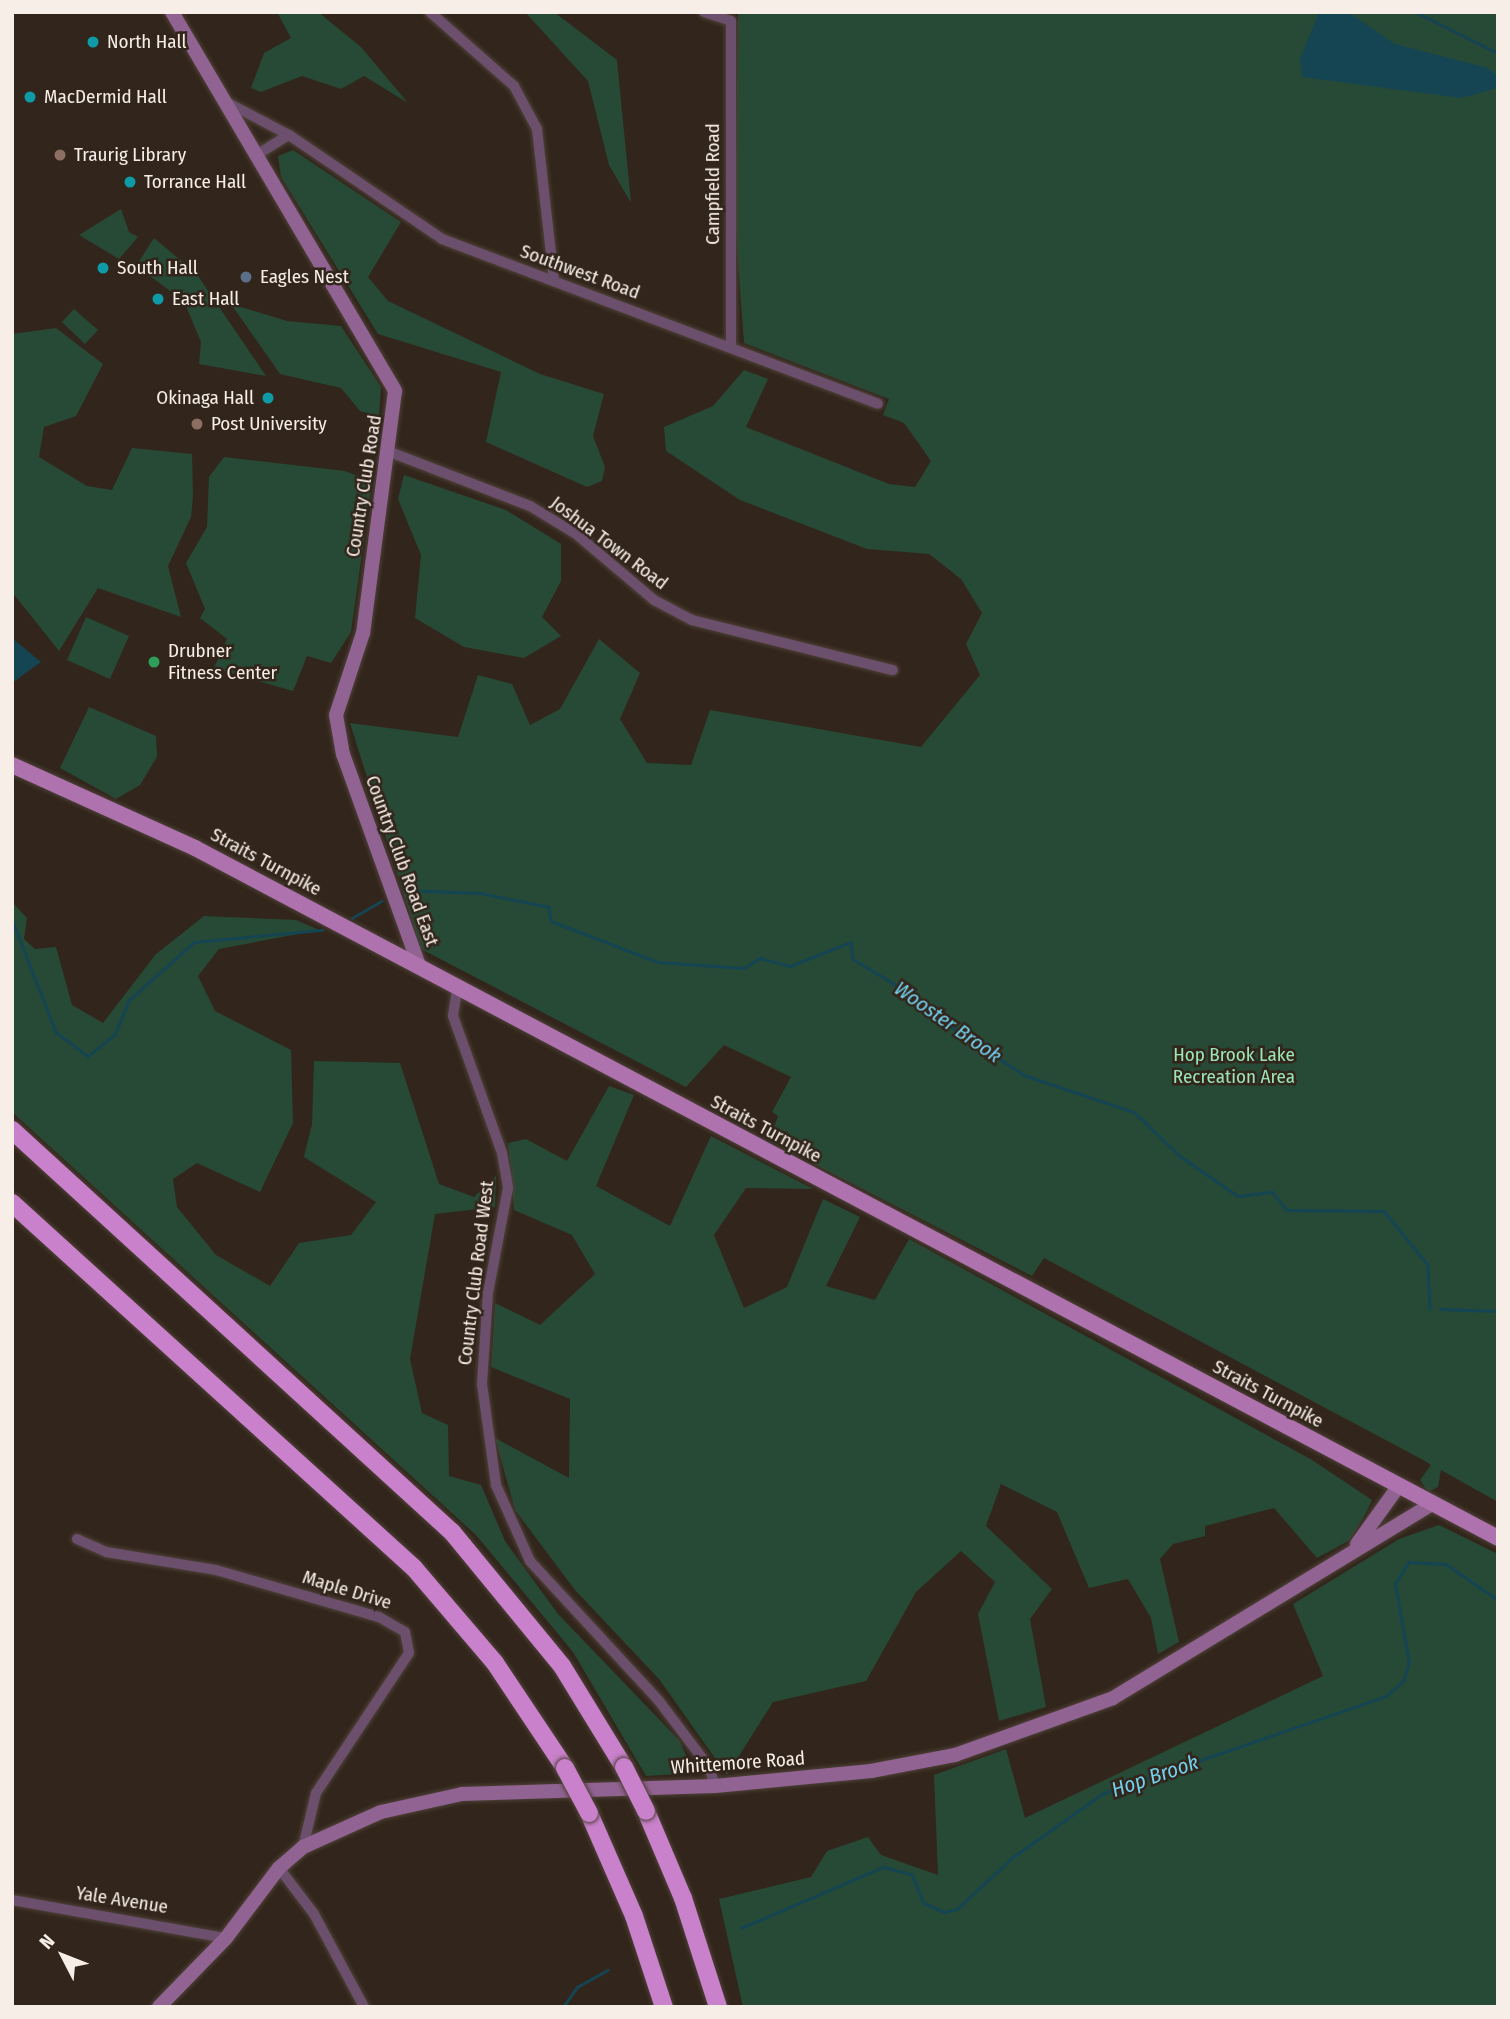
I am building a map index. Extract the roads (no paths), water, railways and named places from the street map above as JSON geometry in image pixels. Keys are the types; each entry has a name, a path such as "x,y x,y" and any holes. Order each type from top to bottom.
{"highway":[{"path":"12,1130 452,1532 562,1666 624,1767 646,1811 718,2007"},
{"path":"12,1203 414,1568 495,1663 565,1768 589,1813 634,1916 664,2007"}],"main road":[{"name":"Country Club Road","path":"172,12 388,371 397,404 363,634 337,705 349,769"},
{"name":"Straits Turnpike","path":"12,765 122,811 419,965 457,990 1498,1538"},
{"name":"Country Club Road East","path":"349,769 419,965"},
{"name":"Whittemore Road","path":"1349,1553 1398,1487"},
{"name":"Whittemore Road","path":"159,2007 226,1938 279,1868 303,1847 419,1799 715,1786 955,1755 1093,1706 1431,1505"}],"street":[{"path":"430,12 514,86 537,129 554,280"},
{"name":"Campfield Road","path":"704,12 731,21 731,347"},
{"name":"Southwest Road","path":"228,103 289,135 442,239 878,404"},
{"path":"258,154 289,135"},
{"name":"Joshua Town Road","path":"390,452 530,506 576,534 654,600 692,620 893,670"},
{"name":"Country Club Road West","path":"457,990 453,1016 502,1153 508,1188 488,1293 482,1384 496,1485 530,1561 691,1740 715,1786"},
{"name":"Maple Drive","path":"77,1539 106,1552 216,1570 379,1617 405,1632 409,1653 316,1793 303,1847"},
{"path":"279,1868 314,1914 364,2007"},
{"name":"Yale Avenue","path":"12,1900 226,1938"}],"water":[{"path":"1319,12 1348,12 1395,44 1488,68 1498,77 1498,88 1461,98 1302,77 1300,59"},
{"path":"12,638 41,662 12,683"}],"waterway":[{"path":"1416,12 1498,53"},
{"name":"Wooster Brook","path":"404,890 481,893 549,907 551,921 658,962 744,968 760,958 790,966 851,942 853,959 942,1013 948,1024 1024,1075 1134,1112 1180,1156 1238,1196 1272,1192 1287,1210 1384,1211 1428,1265 1430,1309"},
{"name":"Wooster Brook","path":"352,918 382,901"},
{"name":"Wooster Brook","path":"12,919 56,1032 88,1056 115,1034 128,1001 194,942 322,930"},
{"name":"Wooster Brook","path":"1440,1309 1498,1311"},
{"name":"Hop Brook","path":"741,1928 883,1867 912,1874 924,1903 944,1912 957,1909 1013,1857 1102,1794 1386,1696 1403,1681 1409,1663 1395,1584 1409,1562 1446,1564 1498,1600"},
{"name":"Hop Brook","path":"563,2007 577,1987 608,1970"}],"place":[{"name":"North Hall","path":"93,42"},
{"name":"MacDermid Hall","path":"30,97"},
{"name":"Traurig Library","path":"60,155"},
{"name":"Torrance Hall","path":"130,182"},
{"name":"South Hall","path":"103,268"},
{"name":"Eagles Nest","path":"246,277"},
{"name":"East Hall","path":"158,299"},
{"name":"Okinaga Hall","path":"268,398"},
{"name":"Post University","path":"197,424"},
{"name":"Drubner Fitness Center","path":"154,662"}],"park label":[{"name":"Hop Brook Lake Recreation Area","path":"1234,1066"}]}
